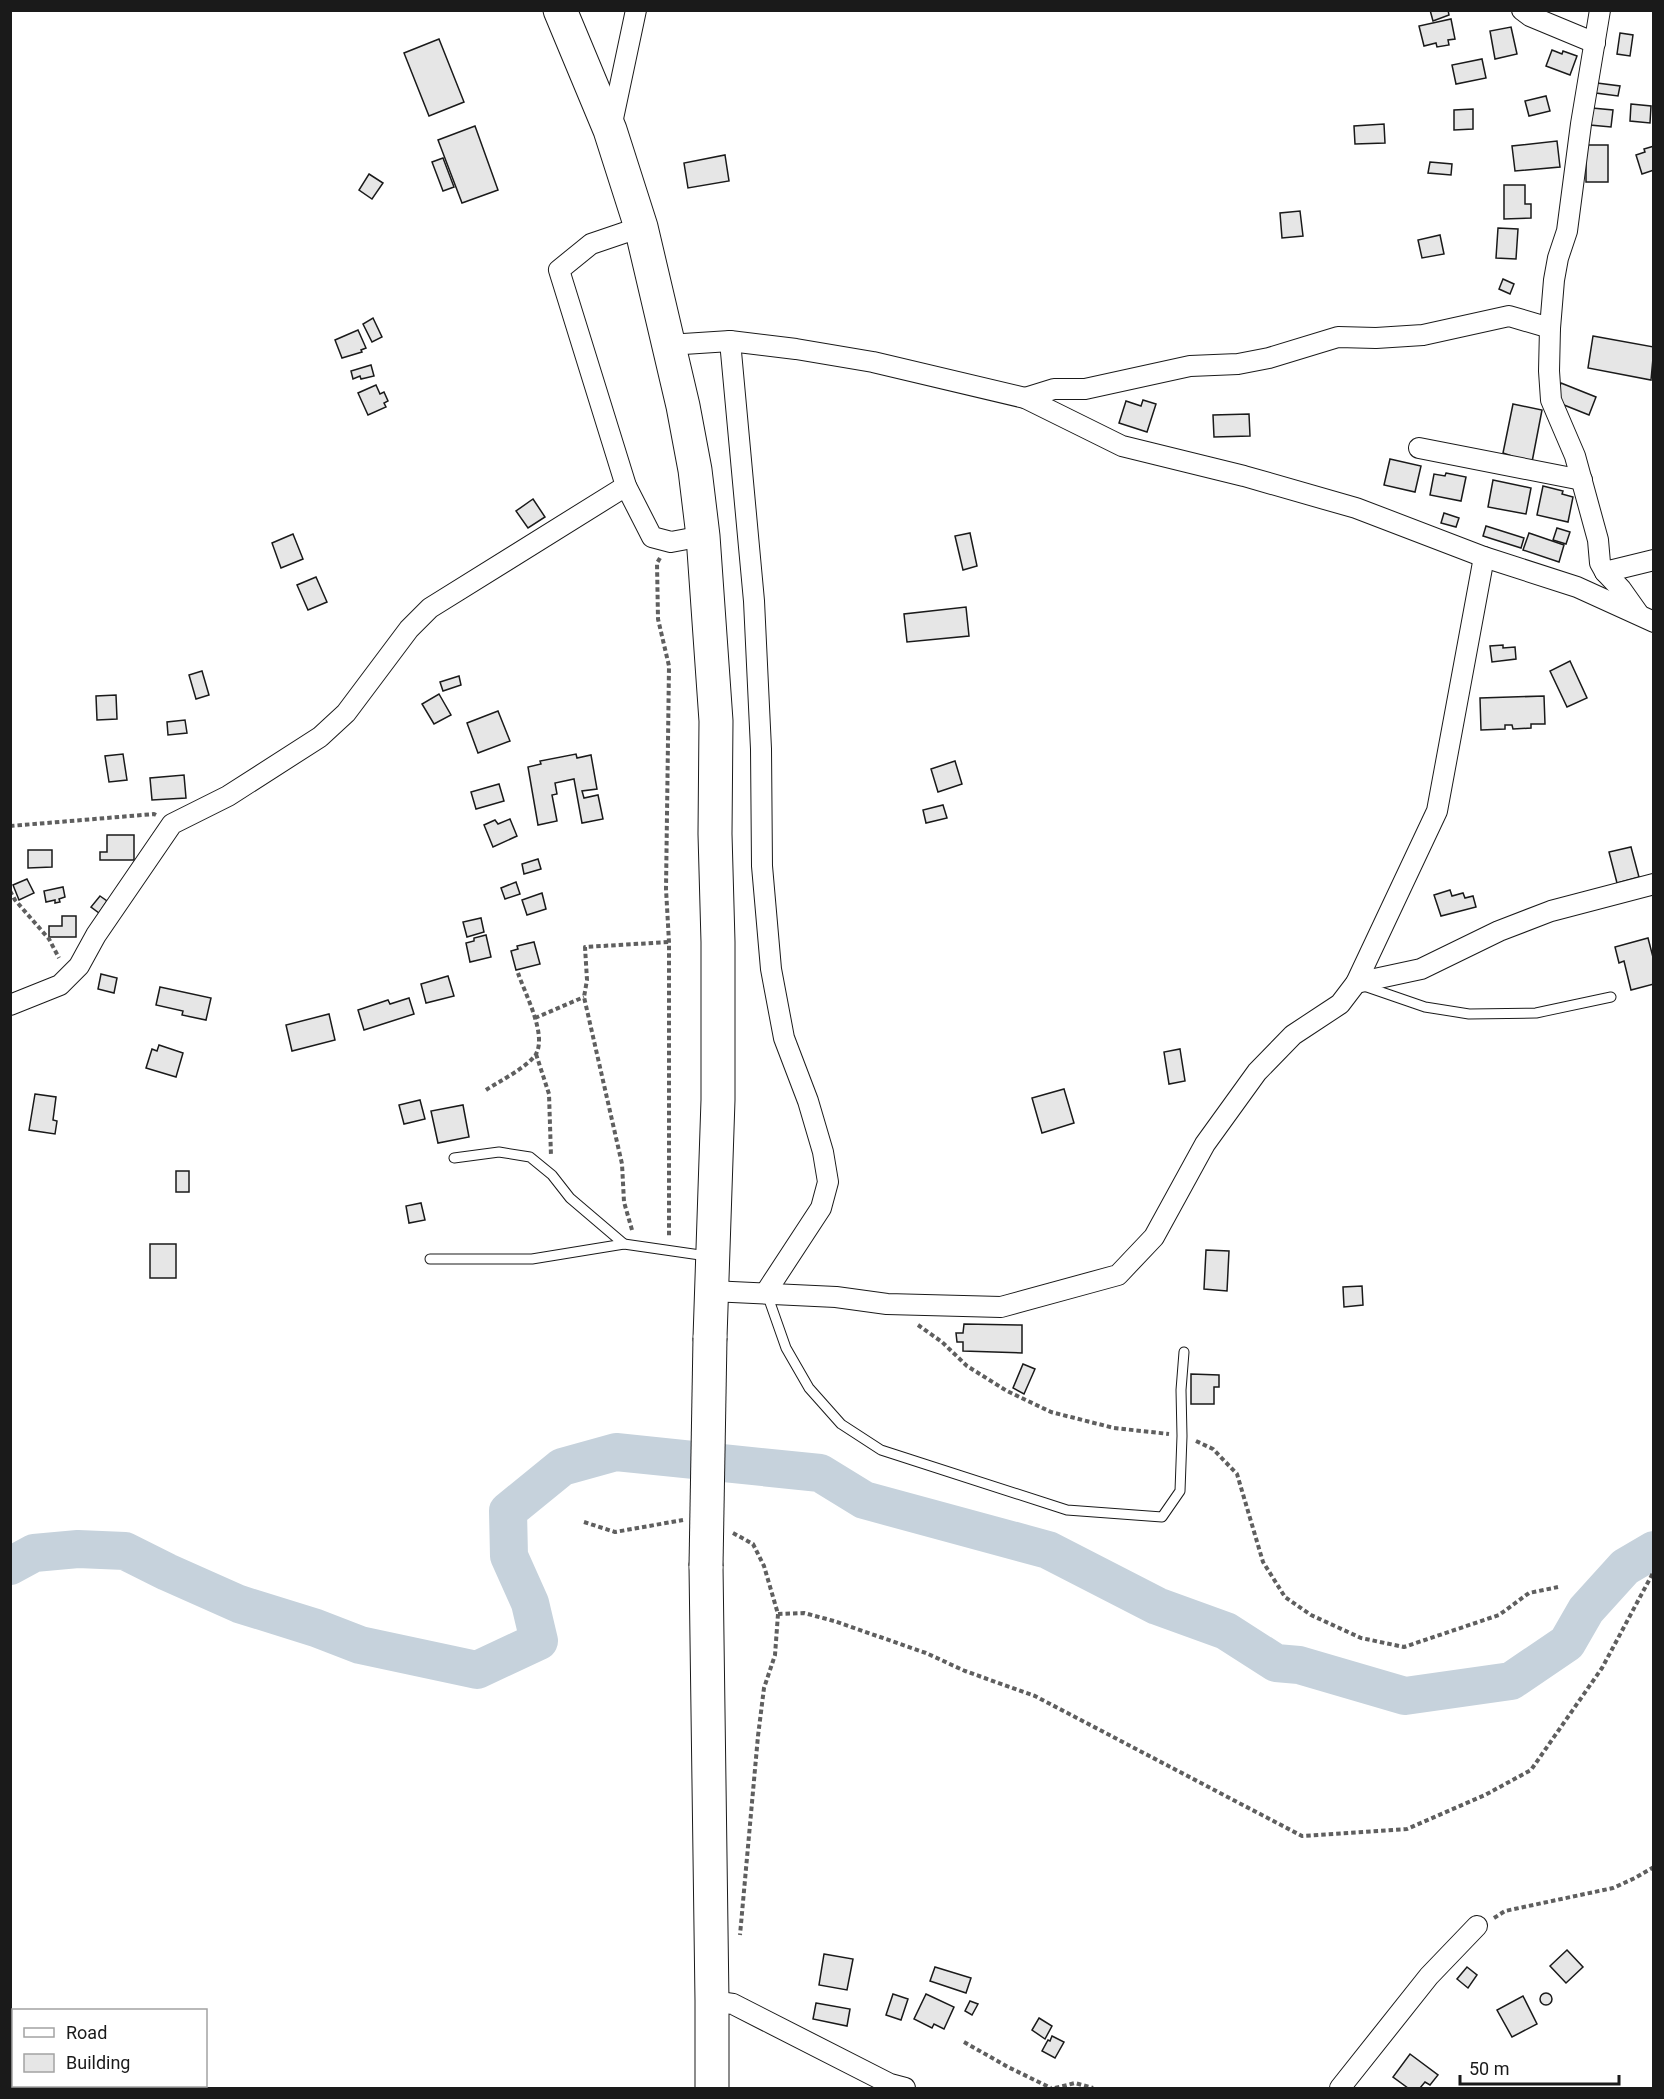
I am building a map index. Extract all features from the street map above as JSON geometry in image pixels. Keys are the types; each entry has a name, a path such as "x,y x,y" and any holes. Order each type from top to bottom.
{"highway":[{"path":"560,10 610,130 641,227 683,406 695,470 703,536 716,721 715,834 718,942 718,1100 711,1291 706,1566 712,2088"}],"street":[{"path":"610,130 636,10"},
{"path":"1522,10 1530,16 1595,43"},
{"path":"1600,10 1581,124 1567,231 1554,280 1550,328 1551,400 1575,456 1598,540 1600,563 1605,572 1646,619"},
{"path":"641,227 591,244 559,270 626,486 652,537 670,542 703,536"},
{"path":"1025,398 1054,389 1085,389 1190,366 1238,364 1269,358 1338,337 1376,338 1423,335 1509,316 1550,328"},
{"path":"730,341 754,601 762,749 762,866 771,969 784,1038 817,1132 828,1182 821,1208 766,1292"},
{"path":"668,345 730,341 873,362 1025,398 1122,446 1244,476 1356,508 1484,557 1577,587 1646,619"},
{"path":"1419,448 1582,480"},
{"path":"10,1005 60,985 79,966 96,936 172,825 228,796 320,738 346,713 409,629 430,608 626,486"},
{"path":"711,1291 836,1297 887,1304 1001,1307 1118,1275 1154,1237 1204,1144 1257,1072 1293,1035 1340,1004 1356,983 1437,811 1484,557"},
{"path":"1605,572 1653,560"},
{"path":"1356,983 1421,969 1499,931 1551,911 1653,884"},
{"path":"1340,2088 1429,1976 1477,1926"},
{"path":"712,2001 733,2004 890,2084 905,2088"}],"lane":[{"path":"1356,983 1425,1007 1469,1014 1536,1013 1611,997"},
{"path":"454,1158 499,1152 530,1157 552,1175 570,1198 624,1244"},
{"path":"430,1259 532,1259 624,1244 712,1257"},
{"path":"766,1292 786,1348 810,1388 841,1424 881,1450 1067,1510 1162,1518 1180,1491 1181,1390 1184,1352"}],"path":[{"path":"669,1250 669,942 666,889 669,666 658,619 657,563 670,542"},
{"path":"10,826 154,814 172,825"},
{"path":"10,891 49,939 62,964 71,974"},
{"path":"636,1245 624,1203 622,1164 584,997 587,980 585,947 669,942"},
{"path":"518,973 540,1035 536,1054 549,1094 552,1175"},
{"path":"534,1018 584,997"},
{"path":"486,1090 524,1065 536,1054"},
{"path":"887,1304 942,1342 967,1366 1007,1390 1051,1412 1114,1428 1182,1436 1213,1449 1238,1474 1263,1562 1285,1597 1311,1616 1361,1638 1404,1647 1499,1615 1529,1593 1558,1587"},
{"path":"778,1614 804,1613 834,1621 926,1653 965,1671 1035,1696 1302,1836 1407,1829 1485,1795 1531,1770 1602,1668 1653,1571"},
{"path":"1477,1926 1505,1911 1613,1888 1653,1867"},
{"path":"964,2042 1008,2067 1053,2088 1075,2083 1093,2088"}],"building":[{"path":"1430,10 1448,10 1449,15 1433,21"},
{"path":"1451,19 1455,39 1448,40 1449,45 1437,47 1436,43 1424,46 1419,26"},
{"path":"1511,27 1517,54 1495,59 1490,31"},
{"path":"1620,33 1633,35 1630,56 1617,54"},
{"path":"439,39 464,102 429,116 404,53"},
{"path":"1552,50 1577,56 1570,75 1546,66"},
{"path":"1482,59 1486,78 1456,84 1452,65"},
{"path":"1597,83 1620,86 1618,96 1596,93"},
{"path":"1546,96 1550,111 1529,116 1525,101"},
{"path":"1631,104 1651,106 1650,123 1630,121"},
{"path":"1592,108 1613,110 1611,127 1590,125"},
{"path":"1473,109 1473,129 1454,130 1454,110"},
{"path":"1384,124 1385,143 1355,144 1354,126"},
{"path":"475,126 498,190 462,203 438,140"},
{"path":"1557,141 1560,167 1515,171 1512,146"},
{"path":"1586,145 1608,145 1608,182 1586,182"},
{"path":"1654,146 1654,170 1642,174 1636,155"},
{"path":"725,155 729,181 688,188 684,163"},
{"path":"443,158 454,187 443,191 432,162"},
{"path":"1430,162 1452,164 1451,175 1428,173"},
{"path":"369,174 383,183 372,199 359,190"},
{"path":"1504,185 1525,185 1525,204 1531,204 1531,218 1504,219"},
{"path":"1300,211 1303,236 1282,238 1280,213"},
{"path":"1498,228 1518,229 1516,259 1496,258"},
{"path":"1440,235 1444,254 1422,258 1418,240"},
{"path":"1503,279 1514,284 1510,294 1499,289"},
{"path":"373,318 382,337 372,342 363,324"},
{"path":"358,330 366,348 361,350 362,352 342,358 335,340"},
{"path":"1593,336 1654,347 1651,380 1588,368"},
{"path":"371,365 374,376 361,379 360,376 353,379 351,371"},
{"path":"1561,383 1596,397 1589,415 1554,401"},
{"path":"376,385 380,394 384,392 388,401 384,403 386,407 368,415 358,393"},
{"path":"1143,400 1156,404 1147,432 1119,423 1126,401 1141,406"},
{"path":"1513,404 1542,410 1532,462 1512,458 1503,453"},
{"path":"1249,414 1250,436 1214,437 1213,415"},
{"path":"1390,459 1421,466 1415,492 1384,485"},
{"path":"1446,473 1466,477 1461,501 1430,495 1434,474 1445,476"},
{"path":"1493,480 1531,488 1526,514 1488,507"},
{"path":"1543,486 1563,491 1562,494 1573,497 1568,522 1537,515"},
{"path":"533,499 545,517 528,528 516,511"},
{"path":"1444,513 1459,518 1456,527 1441,523"},
{"path":"1486,526 1524,538 1521,548 1483,536"},
{"path":"1557,528 1570,532 1566,544 1553,540"},
{"path":"970,533 977,566 963,570 955,536"},
{"path":"1529,533 1564,545 1559,562 1523,550"},
{"path":"293,534 303,559 281,568 272,543"},
{"path":"316,577 327,602 308,610 297,585"},
{"path":"966,607 969,636 907,642 904,614"},
{"path":"1503,645 1503,648 1515,647 1516,659 1492,662 1490,646"},
{"path":"1570,661 1587,698 1567,707 1550,671"},
{"path":"202,671 209,695 196,699 189,675"},
{"path":"459,676 461,685 443,691 440,682"},
{"path":"439,694 451,715 434,724 422,704"},
{"path":"116,695 117,719 97,720 96,696"},
{"path":"1544,696 1545,724 1531,724 1531,728 1513,729 1512,725 1505,725 1505,729 1481,730 1480,698"},
{"path":"498,711 510,741 478,753 467,723"},
{"path":"185,720 187,733 168,735 167,722"},
{"path":"123,754 127,780 109,782 105,756"},
{"path":"576,754 577,758 591,755 597,789 582,791 584,798 598,795 603,819 582,823 574,779 555,783 557,794 552,795 557,821 538,825 528,767 541,764 540,761"},
{"path":"955,761 962,784 938,792 931,769"},
{"path":"184,775 186,798 152,800 150,778"},
{"path":"499,784 504,801 476,809 471,792"},
{"path":"943,805 947,818 926,823 923,810"},
{"path":"510,819 517,836 493,847 484,825 495,820 498,824"},
{"path":"107,835 134,835 134,860 100,860 100,852 107,852"},
{"path":"1631,847 1639,877 1617,883 1609,852"},
{"path":"28,850 52,850 52,867 28,868"},
{"path":"538,859 541,869 524,874 522,864"},
{"path":"27,879 34,893 19,900 13,885"},
{"path":"516,882 520,894 505,899 501,888"},
{"path":"63,887 65,897 59,899 60,902 55,903 55,900 46,902 44,891"},
{"path":"1450,890 1452,896 1463,893 1465,898 1473,896 1476,907 1441,916 1434,895"},
{"path":"542,893 546,909 527,915 522,900"},
{"path":"100,896 107,901 99,913 91,907"},
{"path":"62,916 76,916 76,937 49,937 49,926 62,926"},
{"path":"481,918 484,932 467,937 463,922"},
{"path":"486,935 491,957 470,962 466,943"},
{"path":"1648,938 1654,961 1654,984 1631,990 1624,961 1619,963 1615,947"},
{"path":"534,942 540,964 516,970 511,951 518,949 517,946"},
{"path":"101,974 117,978 114,993 98,989"},
{"path":"448,976 454,996 426,1003 421,984"},
{"path":"160,987 211,998 206,1020 182,1015 183,1011 156,1005"},
{"path":"409,998 414,1014 364,1030 358,1010 388,1000 390,1004"},
{"path":"329,1014 335,1040 292,1051 286,1025"},
{"path":"159,1045 183,1053 176,1077 146,1068 152,1049 157,1051"},
{"path":"1180,1049 1185,1081 1169,1084 1164,1052"},
{"path":"1064,1089 1074,1123 1042,1133 1032,1098"},
{"path":"35,1094 56,1097 53,1120 57,1121 55,1134 29,1130"},
{"path":"420,1100 425,1119 404,1124 399,1105"},
{"path":"463,1105 469,1137 438,1143 431,1111"},
{"path":"176,1171 189,1171 189,1192 176,1192"},
{"path":"421,1203 425,1220 409,1223 406,1206"},
{"path":"150,1244 176,1244 176,1278 150,1278"},
{"path":"1206,1250 1229,1251 1227,1291 1204,1289"},
{"path":"1362,1286 1363,1305 1344,1307 1343,1287"},
{"path":"964,1324 1022,1325 1022,1353 963,1351 963,1342 957,1342 956,1333 963,1333"},
{"path":"1023,1364 1035,1369 1024,1394 1013,1388"},
{"path":"1191,1374 1219,1375 1219,1387 1214,1387 1214,1404 1191,1404"},
{"path":"1567,1950 1583,1967 1566,1983 1550,1966"},
{"path":"824,1954 853,1959 847,1990 819,1985"},
{"path":"935,1967 971,1978 966,1993 930,1981"},
{"path":"1467,1967 1477,1975 1468,1988 1457,1979"},
{"path":"1546,1993 1552,1999 1546,2005 1540,1999"},
{"path":"893,1994 908,1999 901,2020 886,2015"},
{"path":"926,1994 954,2007 944,2029 934,2024 932,2028 914,2019"},
{"path":"1523,1996 1537,2024 1512,2037 1497,2010"},
{"path":"970,2001 978,2004 972,2015 965,2011"},
{"path":"816,2003 850,2009 847,2026 813,2019"},
{"path":"1039,2018 1052,2026 1045,2039 1032,2030"},
{"path":"1052,2036 1064,2042 1055,2058 1042,2051"},
{"path":"1410,2054 1438,2075 1430,2085 1425,2082 1420,2088 1408,2088 1393,2077"}],"waterway":[{"path":"10,1566 34,1553 78,1549 125,1551 239,1604 316,1628 360,1645 477,1670 539,1641 530,1603 509,1556 508,1511 562,1467 616,1452 820,1473 864,1500 1048,1550 1157,1606 1226,1631 1276,1663 1299,1665 1405,1696 1511,1681 1567,1643 1586,1610 1625,1567 1654,1550"}]}
